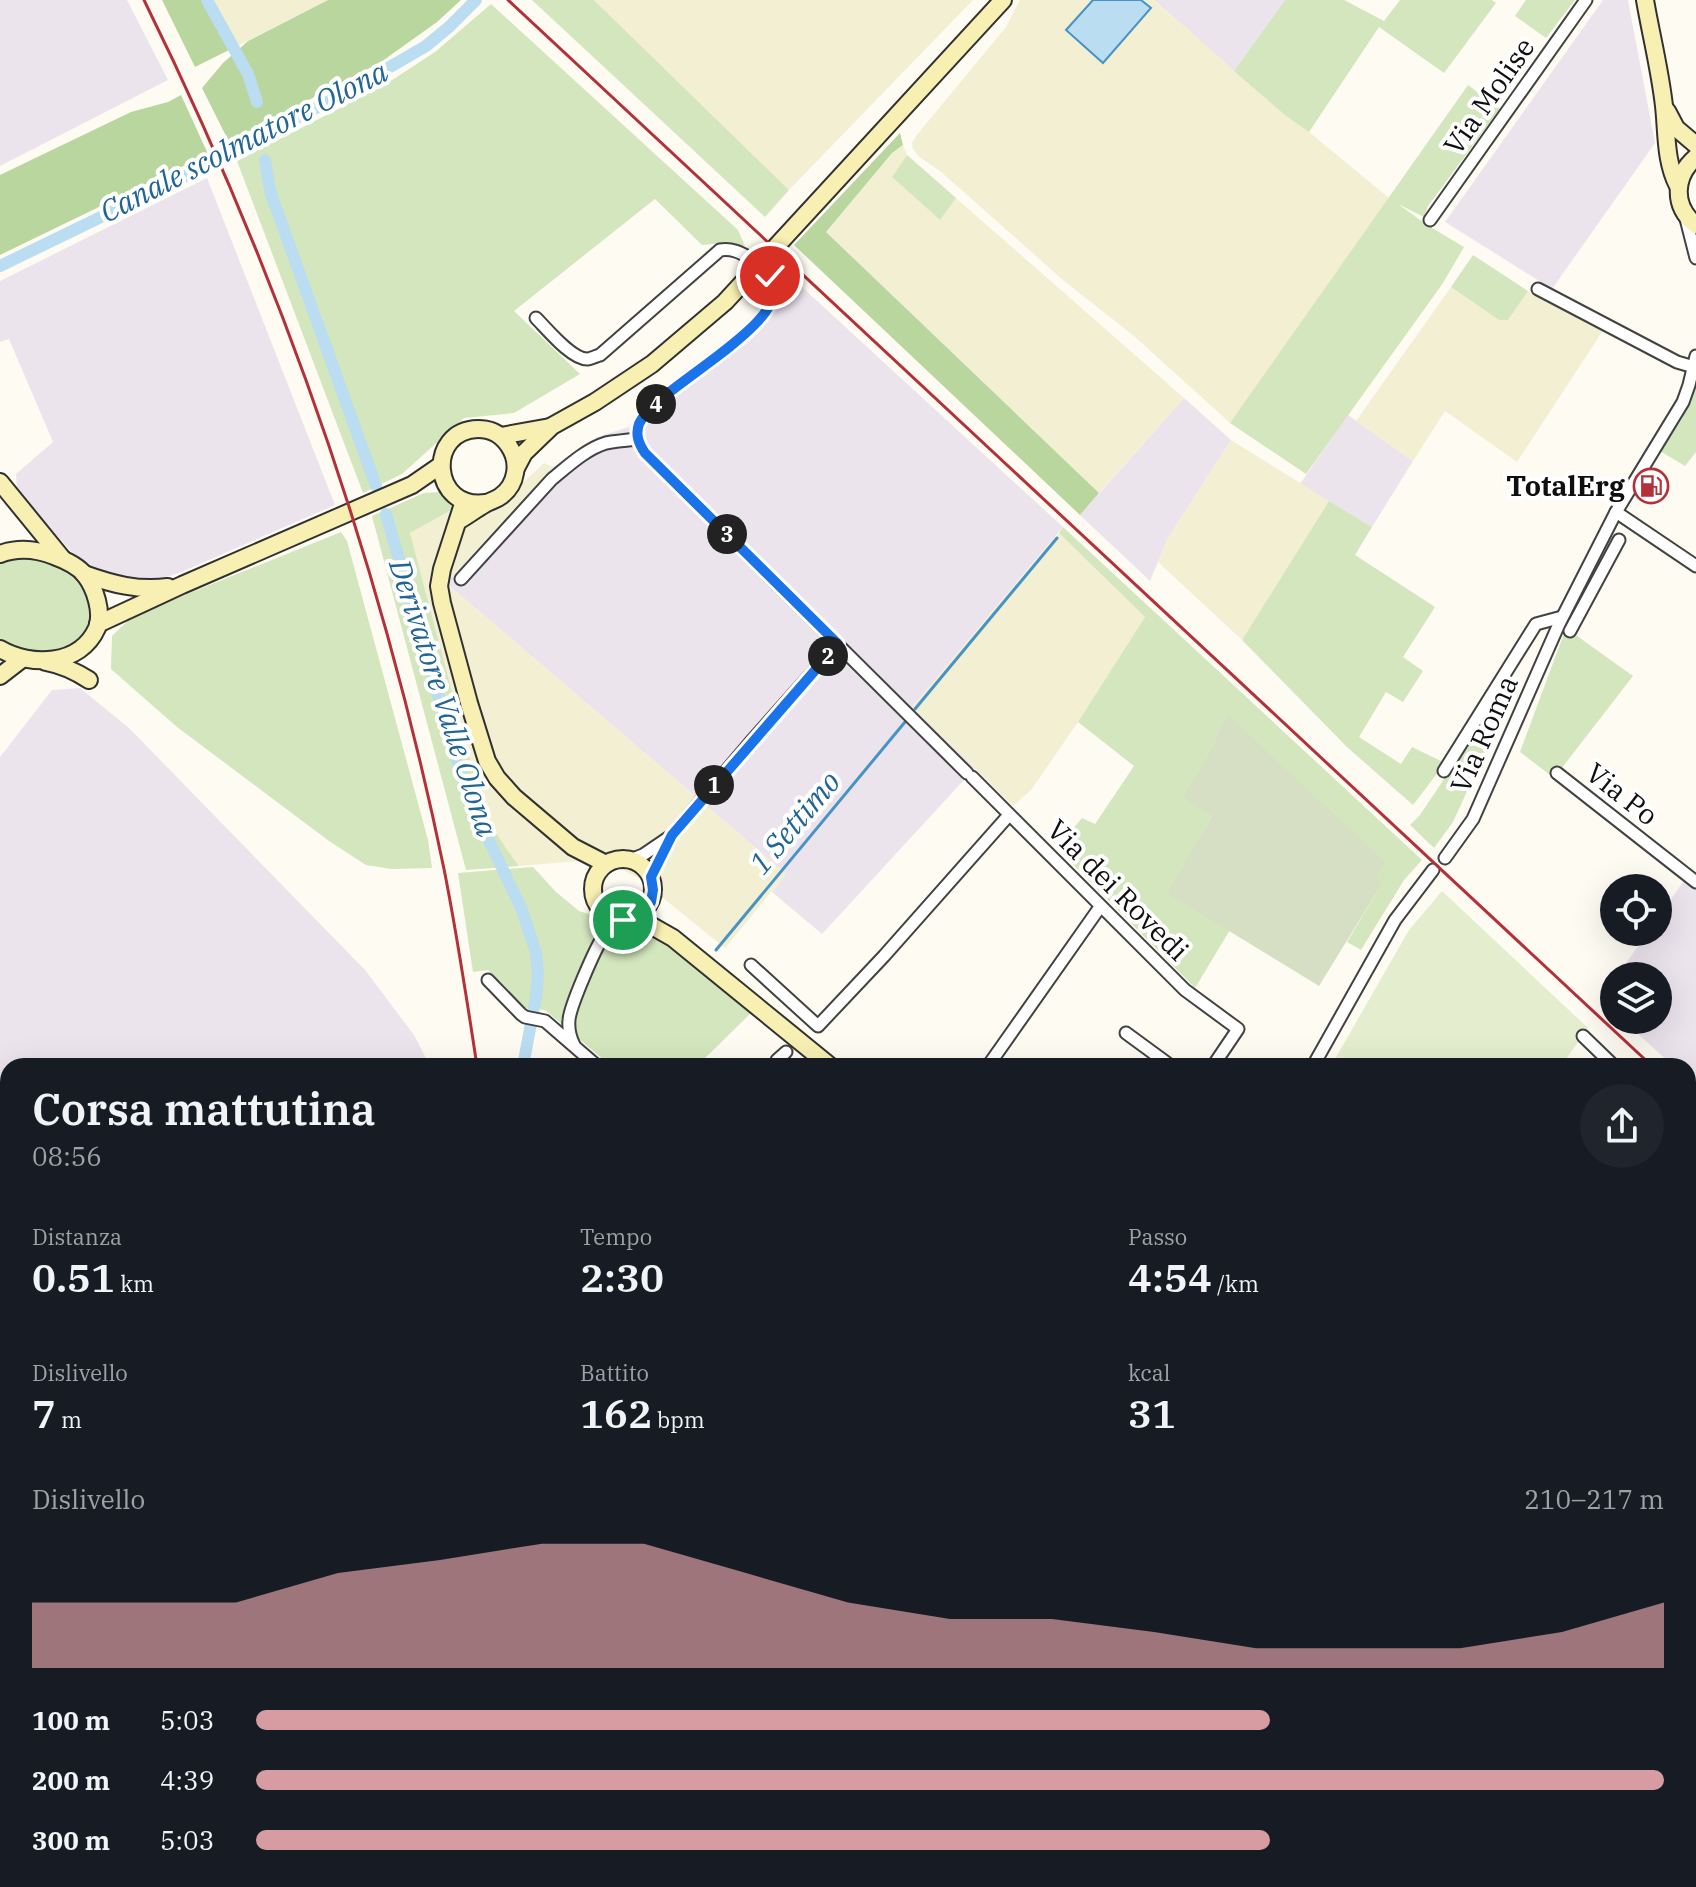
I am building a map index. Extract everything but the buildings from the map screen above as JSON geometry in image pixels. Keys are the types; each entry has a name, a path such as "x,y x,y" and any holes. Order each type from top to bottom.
{"street":[{"path":"458,521 503,495 511,485 524,453 552,426 652,364 725,302 1003,0"},
{"name":"Via Molise","path":"1430,220 1586,0"},
{"path":"1645,0 1664,106 1672,174 1678,186 1679,199 1690,220 1696,253"},
{"path":"1664,106 1676,128 1696,145"},
{"path":"1678,186 1684,170 1696,157"},
{"path":"461,579 552,479 594,448 638,439 639,425 651,408 743,335 770,306 775,287 770,276 752,259 729,248 720,250 600,355 589,359 580,358 570,351 536,318"},
{"path":"1538,289 1677,362 1695,358"},
{"name":"Via Roma","path":"1445,858 1473,819 1560,620 1616,512 1683,402 1695,358"},
{"path":"501,436 552,426"},
{"path":"486,503 464,501 448,488 441,465 449,442 459,434 483,429 501,436 512,450 516,468"},
{"name":"Via dei Rovedi","path":"638,439 645,453 1100,907 1185,990 1238,1029 1218,1058"},
{"path":"0,676 29,660 56,660 69,655 86,643 98,624 412,485 441,465"},
{"path":"0,482 63,559 84,574 136,588 182,585"},
{"path":"412,485 448,488"},
{"path":"464,501 439,586 487,761 514,797 573,847 606,864"},
{"path":"1616,512 1696,566"},
{"path":"1570,631 1619,540"},
{"path":"0,554 22,549 63,559"},
{"path":"84,574 97,602 98,624"},
{"path":"1576,589 1590,595"},
{"path":"1444,771 1536,624 1560,620"},
{"path":"630,860 672,835 838,644"},
{"path":"0,649 29,660 58,665 89,680"},
{"name":"Via Po","path":"1557,773 1696,882"},
{"path":"751,965 818,1026 1009,815"},
{"path":"651,877 672,835"},
{"path":"573,847 593,881"},
{"path":"574,1045 569,1033 572,1005 602,938 611,928 630,918 645,911 651,902 651,877 642,866 630,860 617,859 598,871 593,881 595,903 602,912 612,918 630,918 673,938 820,1058"},
{"path":"1317,1058 1395,920 1433,870"},
{"path":"651,902 673,938"},
{"path":"994,1058 1100,907"},
{"path":"488,980 525,1017 545,1021 588,1058"},
{"path":"1126,1033 1160,1058"},
{"path":"1583,1036 1606,1058"},
{"path":"779,1058 786,1052"}],"shaded area":[{"path":"0,0 127,0 168,80 0,166"},
{"path":"211,0 328,0 235,47"},
{"path":"594,0 973,0 789,190"},
{"path":"1020,0 1154,0 1286,116 1389,198 1230,423 1134,336 1063,280 913,149 916,136 1006,27"},
{"path":"1154,0 1285,0 1234,71"},
{"path":"1603,0 1628,0 1655,143 1552,289 1445,222"},
{"path":"903,145 907,155 892,177 940,220 956,198 1184,398 1099,493 826,232 892,153"},
{"path":"207,178 335,505 179,573 140,581 123,580 84,566 17,490 16,474 53,442 9,339 0,342 0,281"},
{"path":"790,276 1063,527 913,706 975,768 822,934 772,892 786,874 446,583 553,467 597,437 629,427 638,411 737,332"},
{"path":"1451,287 1499,320 1508,320 1528,291 1604,329 1517,462 1445,411 1413,461 1356,421"},
{"path":"1184,398 1231,440 1167,540 1150,581 1080,515"},
{"path":"1348,415 1413,461 1372,527 1300,484"},
{"path":"1231,440 1329,501 1242,640 1158,562 1167,540"},
{"path":"544,463 553,467 446,583 786,874 725,948 653,890 651,884 614,866 591,860 519,866 503,845 479,798 410,533 453,509 495,509"},
{"path":"1059,533 1145,617 1031,790 1013,806 912,707"},
{"path":"80,688 129,728 366,971 414,1035 426,1058 0,1058 0,757 52,690"},
{"path":"1685,879 1696,887 1696,1058 1664,1058 1638,1034 1672,1034 1672,962 1627,962 1638,946 1672,946 1672,898"}],"green space":[{"path":"162,0 211,0 235,47 195,67"},
{"path":"328,0 461,0 437,22 381,62 229,142 202,88 223,63 248,41"},
{"path":"532,0 594,0 789,190 765,217"},
{"path":"1285,0 1344,0 1384,21 1400,0 1492,0 1496,3 1444,73 1379,27 1309,132 1234,71"},
{"path":"1526,0 1575,0 1546,38 1515,16"},
{"path":"491,4 738,230 745,246 723,243 702,245 655,199 514,311 580,374 514,413 464,418 402,474 363,493 237,161 383,86 435,52"},
{"path":"1468,85 1500,109 1428,206 1424,217 1398,204 1464,247 1443,283 1306,474 1230,423"},
{"path":"181,95 208,154 0,255 0,175 131,112 168,102"},
{"path":"900,133 903,145 892,153 826,232 1099,493 1080,515 794,245"},
{"path":"907,155 956,198 940,220 892,177"},
{"path":"1473,255 1528,291 1508,320 1499,320 1451,287"},
{"path":"1696,387 1696,452 1685,466 1660,451 1682,419"},
{"path":"440,492 447,496 453,509 410,533 480,798 496,833 519,866 466,870 372,516 424,493"},
{"path":"1329,501 1372,527 1355,555 1435,607 1403,657 1423,671 1403,702 1386,692 1359,737 1401,764 1412,747 1445,763 1413,805 1347,747 1242,640"},
{"path":"1063,527 1422,860 1404,880 1361,950 1347,942 1378,890 1376,877 1228,716 1214,739 1217,740 1212,816 1168,893 1230,930 1195,988 1057,848 1082,818 1095,824 1134,766 1078,722 1145,617 1059,533"},
{"path":"341,532 347,541 428,840 432,868 392,869 366,865 329,841 177,727 111,669 112,636 133,616"},
{"path":"19,556 56,567 79,584 89,604 88,624 77,641 58,652 32,653 0,641 0,561"},
{"path":"1566,628 1633,676 1554,778 1520,752"},
{"path":"1228,715 1385,862 1376,877 1381,881 1378,890 1319,986 1167,893 1212,816 1183,797 1217,741 1214,739"},
{"path":"1481,724 1494,732 1453,822 1434,848 1410,825 1420,815"},
{"path":"533,867 579,911 634,928 690,959 752,1012 705,1058 602,1058 545,1010 525,1008 488,970 473,972 458,873"},
{"path":"1442,891 1588,1028 1567,1058 1336,1058 1409,930"}],"water":[{"path":"1093,0 1141,0 1151,8 1103,63 1066,30"}],"waterway":[{"name":"Derivatore Valle Olona","path":"207,0 248,74 257,102"},
{"name":"Canale scolmatore Olona","path":"0,266 206,166 352,89 426,46 476,0"},
{"name":"Derivatore Valle Olona","path":"265,160 270,191 376,486"},
{"name":"Derivatore Valle Olona","path":"386,514 466,792 522,910 536,953 536,997 525,1058"},
{"name":"1 Settimo","path":"915,709 1057,538"},
{"name":"1 Settimo","path":"716,950 905,722"}],"railway":[{"path":"144,0 240,210 322,425 358,535 419,757 449,893 476,1058"},
{"path":"508,0 1643,1058"}],"place":[{"name":"TotalErg","path":"1651,486"}],"route":[{"path":"623,920 636,917 651,902 651,877 672,835 838,644 645,453 638,439 639,425 651,408 743,335 770,306 775,287 770,276"}]}
